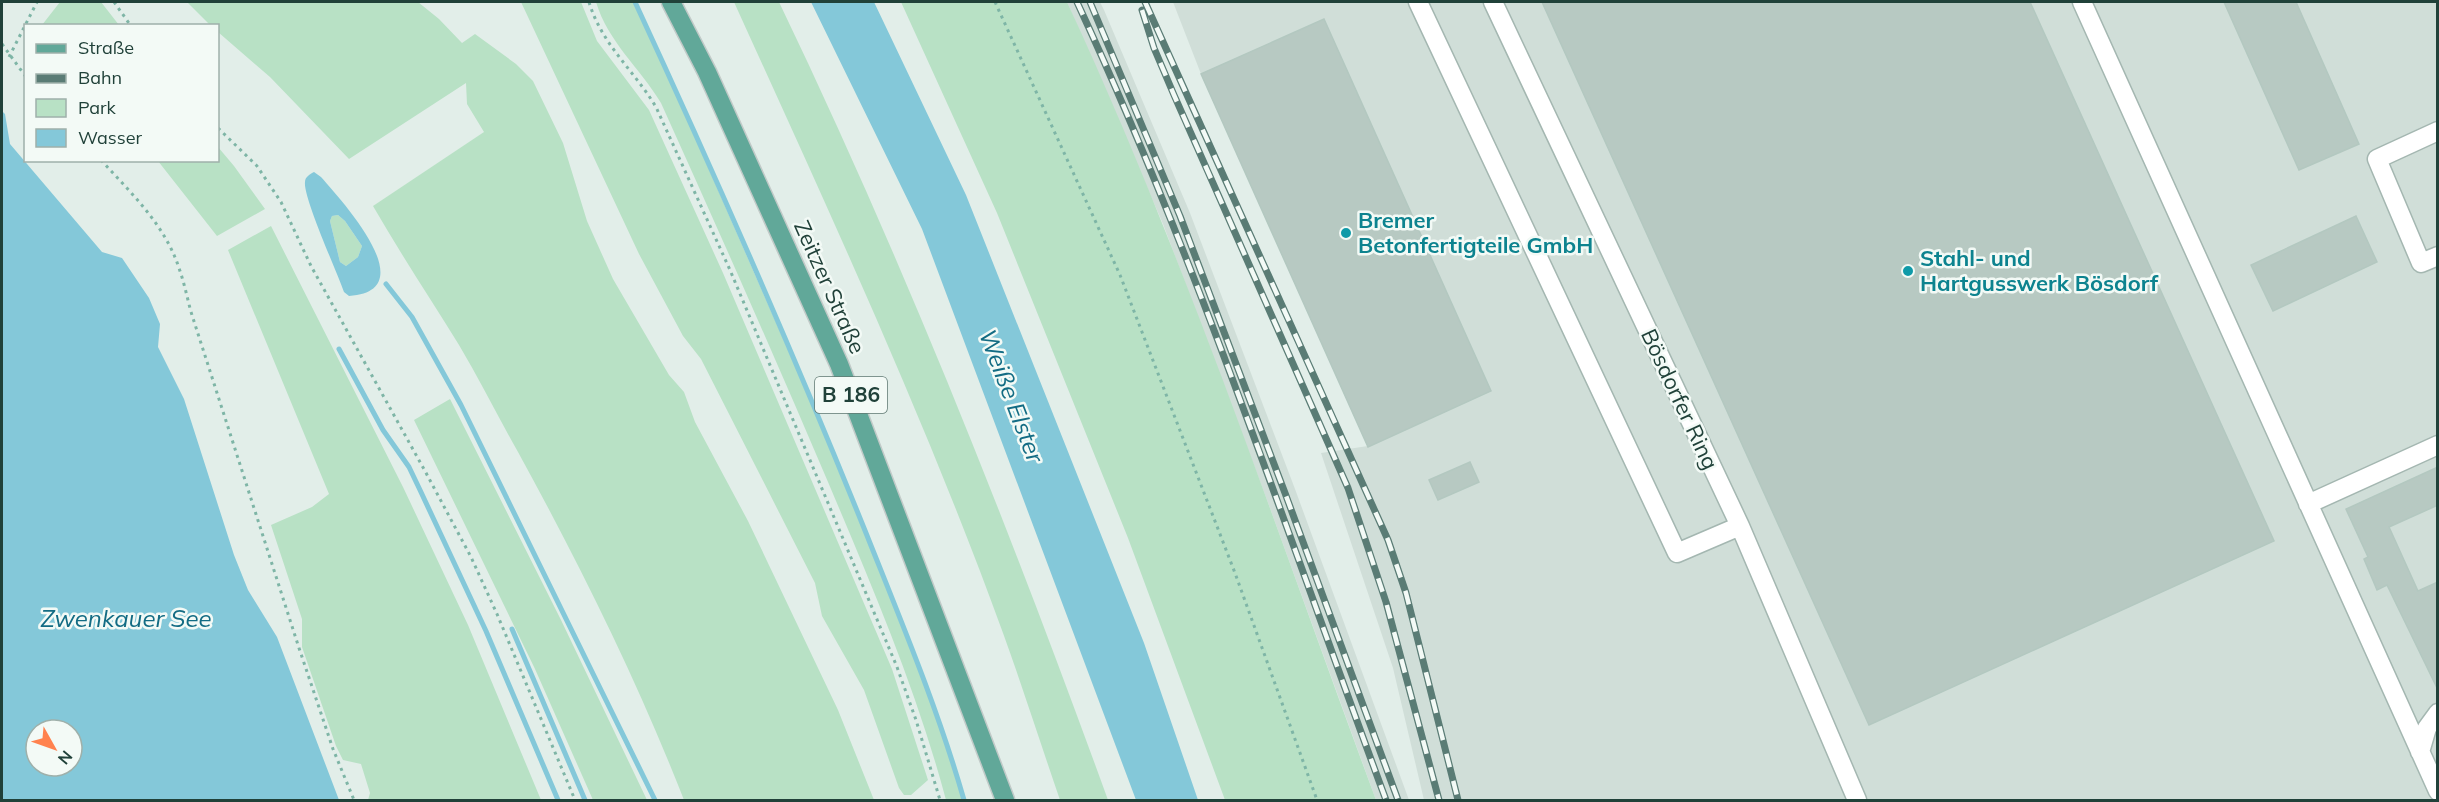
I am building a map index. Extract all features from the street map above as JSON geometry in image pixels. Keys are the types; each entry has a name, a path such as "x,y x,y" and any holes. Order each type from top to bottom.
{"main road":[{"name":"Zeitzer Straße","path":"671,2 707,72 839,364 1005,801"}],"street":[{"path":"1418,2 1677,553 1740,526"},
{"name":"Bösdorfer Ring","path":"1493,2 1740,526 1857,801"},
{"path":"2082,2 2438,790"},
{"path":"2438,131 2377,159 2421,264 2438,256"},
{"path":"2308,504 2438,445"},
{"path":"2420,752 2427,728 2438,713"}],"path":[{"path":"26,24 37,2"},
{"path":"114,2 130,24"},
{"path":"589,2 604,38 656,107 730,270 897,667 916,720 940,801"},
{"path":"995,2 1120,275 1235,573 1317,801"},
{"path":"9,57 24,28"},
{"path":"2,44 9,57 24,75"},
{"path":"219,129 257,166 280,202 311,266 426,471 492,604 575,801"},
{"path":"102,162 139,201 161,230 179,266 191,312 299,648 333,749 354,801"}],"shaded area":[{"path":"1067,2 1100,2 1104,10 1190,213 1295,489 1409,800 1376,800 1267,500 1163,224"},
{"path":"1173,2 2437,2 2437,800 1424,800 1393,668 1321,453 1368,446 1201,74"}],"green space":[{"path":"60,2 101,2 118,24 43,24"},
{"path":"187,2 418,2 439,19 462,43 475,34 516,64 533,81 563,143 587,221 613,279 669,375 684,392 695,422 748,521 838,710 874,800 684,800 607,623 541,494 467,358 373,206 484,132 467,104 466,83 349,159 270,77 219,33 219,24 209,24"},
{"path":"521,2 581,2 597,41 649,110 723,273 892,669 928,780 911,795 904,795 899,788 864,690 822,616 815,583 701,359 683,336 639,254"},
{"path":"596,2 635,2 645,23 833,453 935,708 964,800 946,800 908,679 845,521 661,103 608,30"},
{"path":"734,2 779,2 825,100 954,397 1033,598 1108,800 1060,800 1003,633 941,473 874,314"},
{"path":"901,2 1067,2 1111,99 1191,297 1376,800 1225,800 1128,538 997,213"},
{"path":"219,148 234,166 265,209 217,236 159,162 219,162"},
{"path":"338,215 345,221 362,246 358,257 346,266 340,262 330,221 332,216"},
{"path":"271,226 403,487 468,625 541,800 368,800 370,793 361,764 343,760 336,746 302,647 302,619 271,525 312,507 329,494 228,250"},
{"path":"450,399 561,620 647,800 593,800 535,669 414,420"}],"water":[{"name":"Weiße Elster","path":"811,2 874,2 966,195 1144,643 1198,800 1136,800 922,229"},
{"name":"Zwenkauer See","path":"2,111 5,114 10,144 24,162 102,252 122,258 149,298 160,324 158,347 184,399 234,555 248,590 277,637 339,800 2,800"},
{"path":"314,172 345,205 371,244 379,262 380,279 370,290 349,296 344,292 309,203 305,180","holes":["338,215 345,221 362,246 358,257 346,266 340,262 330,221 332,216"]}],"building":[{"name":"Stahl- und Hartgusswerk Bösdorf","path":"1542,2 2030,2 2274,541 1869,725"},
{"path":"2224,2 2296,2 2359,144 2299,170"},
{"name":"Bremer Betonfertigteile GmbH","path":"1324,19 1491,391 1368,447 1201,74"},
{"path":"2356,216 2377,262 2273,311 2251,265"},
{"path":"1470,462 1479,482 1438,500 1429,480"},
{"path":"2438,467 2438,505 2389,527 2418,591 2438,582 2438,690 2387,585 2377,590 2364,559 2368,557 2346,509"}],"waterway":[{"path":"635,2 754,266 839,466 918,665 943,732 964,800"},
{"path":"386,284 412,317 461,405 655,800"},
{"path":"339,349 383,430 409,467 486,631 558,800"},
{"path":"512,629 585,800"}],"railway":[{"path":"1077,2 1121,99 1201,297 1386,800"},
{"path":"1090,2 1180,216 1398,800"},
{"path":"1145,2 1388,540 1406,593 1458,800"},
{"path":"1142,10 1154,48 1174,95 1348,488 1386,602 1439,800"}],"place":[{"name":"Bremer Betonfertigteile GmbH","path":"1346,233"},
{"name":"Stahl- und Hartgusswerk Bösdorf","path":"1908,271"}]}
